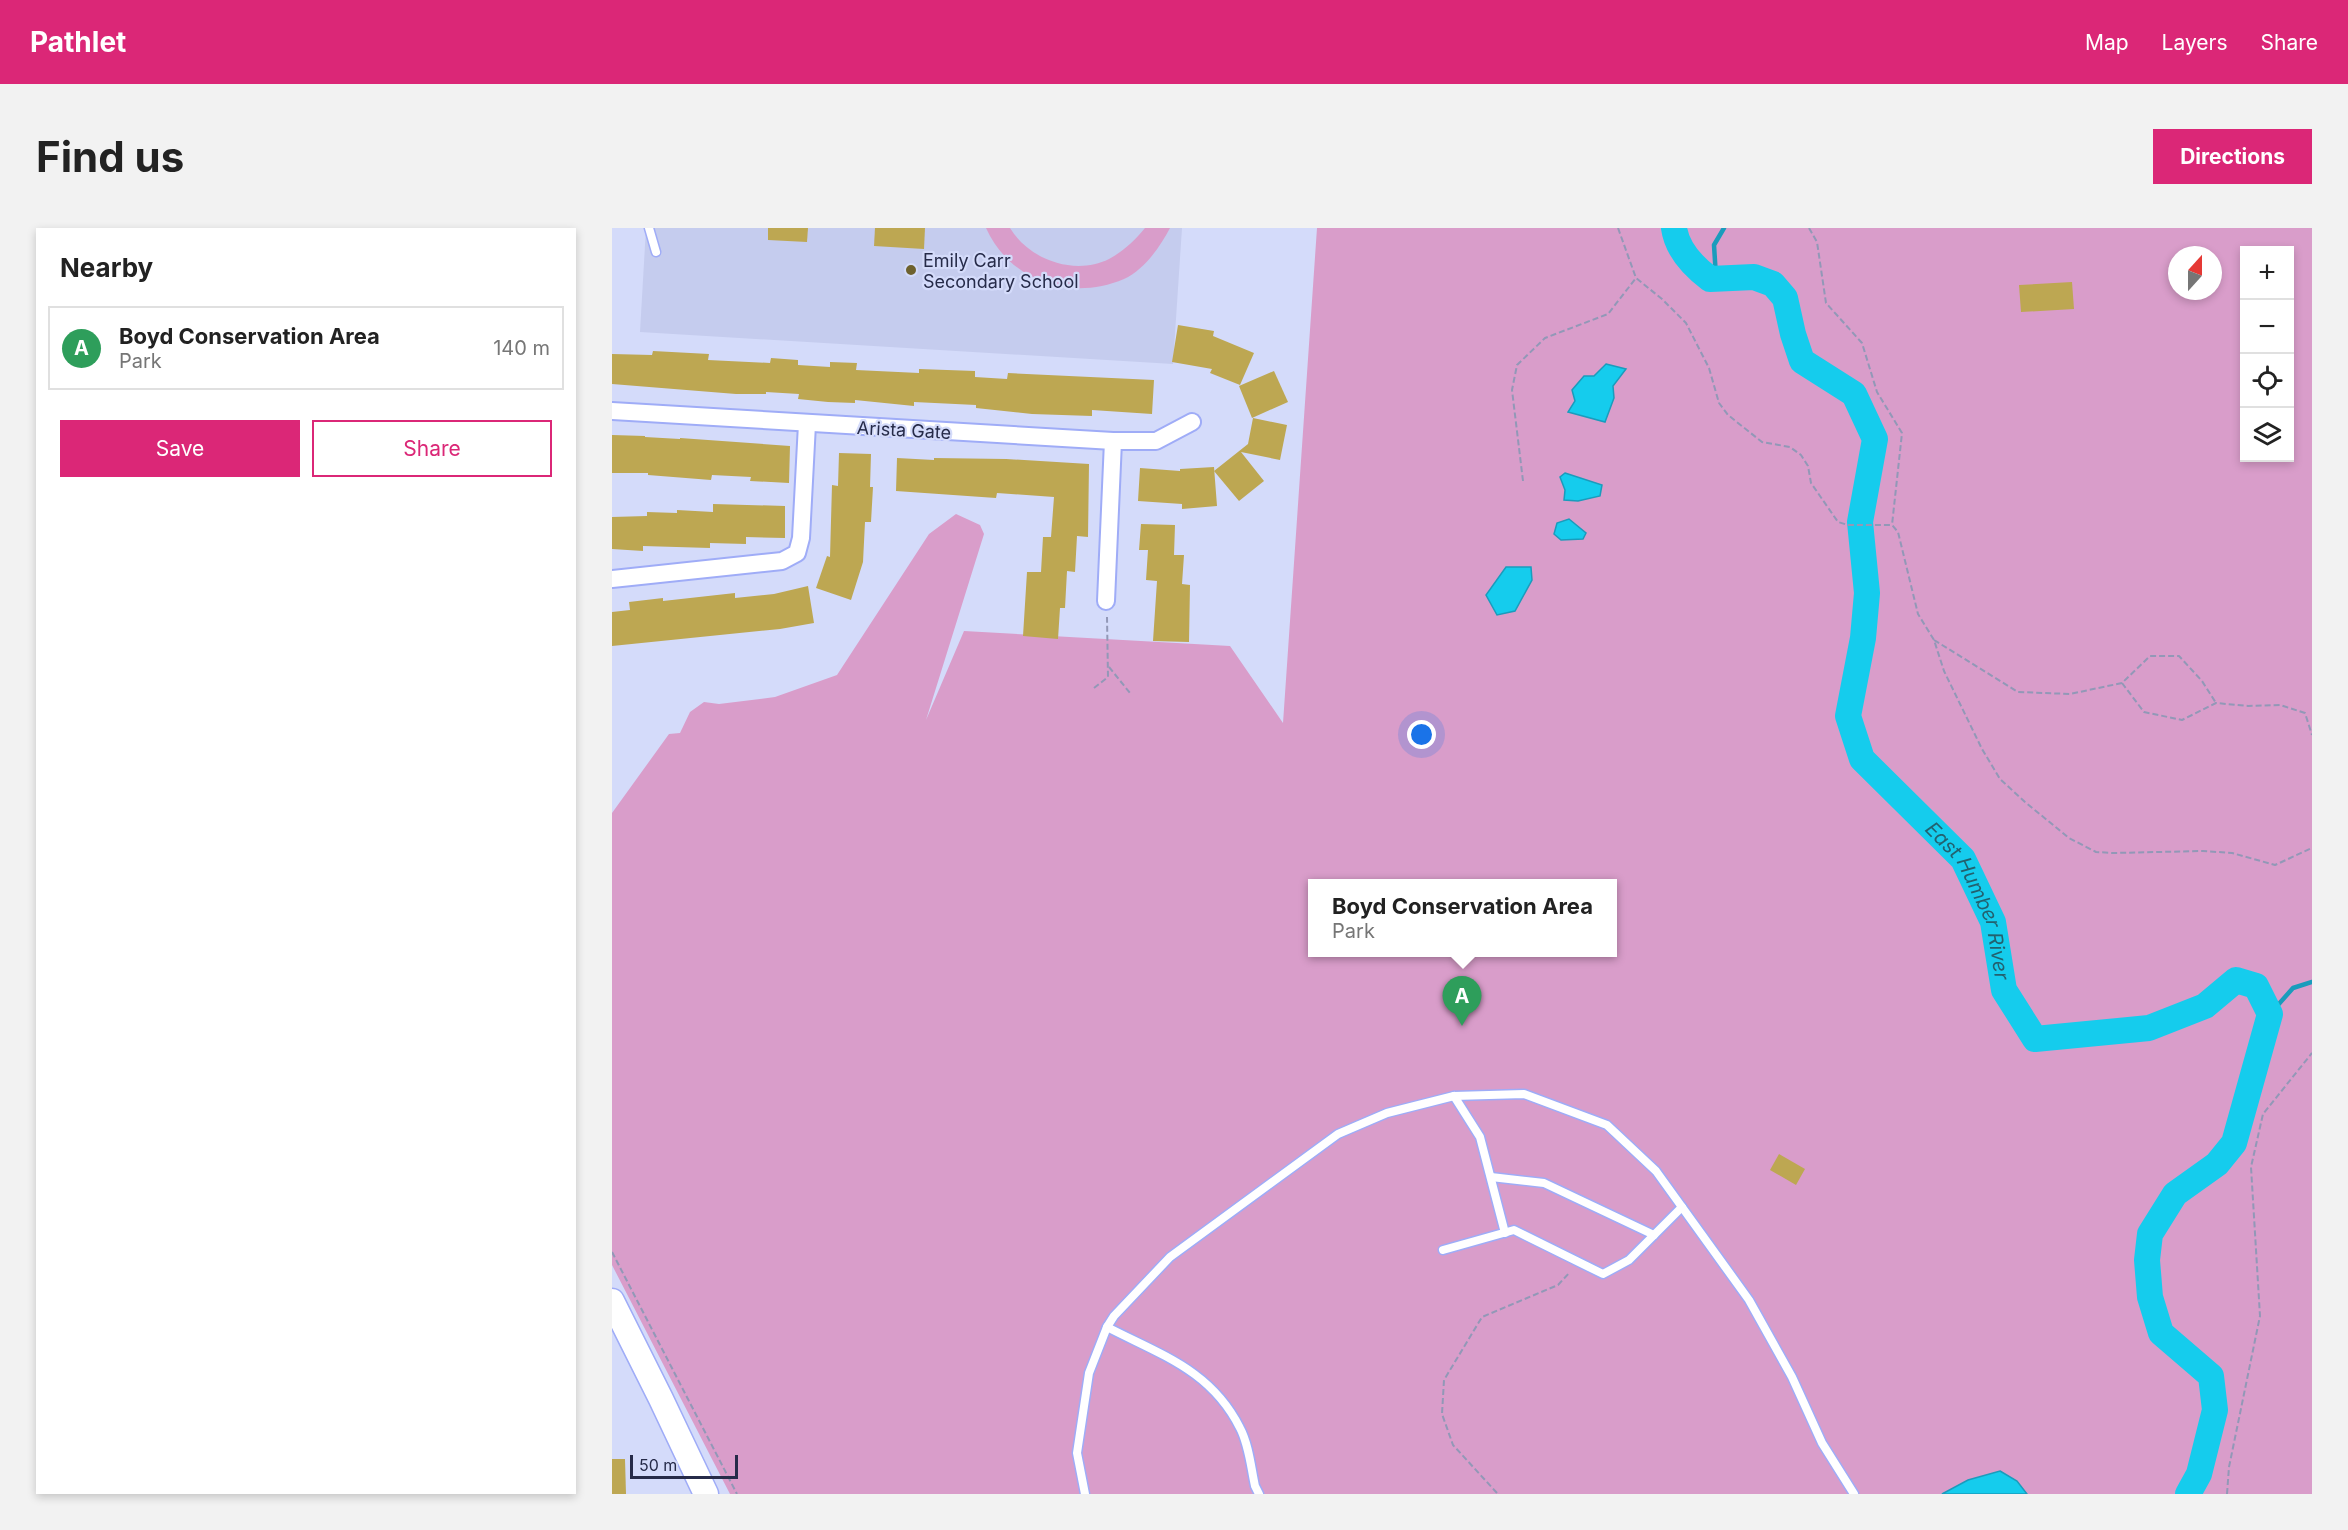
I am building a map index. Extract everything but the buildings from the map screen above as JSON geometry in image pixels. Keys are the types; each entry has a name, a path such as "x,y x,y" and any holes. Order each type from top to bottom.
{"main road":[{"path":"612,1301 662,1399 706,1494"}],"street":[{"name":"Arista Gate","path":"612,411 1113,441 1156,441 1192,423"},
{"path":"612,579 782,561 797,553 801,538 807,424"},
{"path":"1106,601 1113,441"}],"lane":[{"path":"649,228 656,252"},
{"path":"1085,1494 1077,1453 1081,1414 1089,1373 1107,1327 1114,1316 1170,1257 1338,1134 1387,1113 1454,1096 1524,1094 1607,1125 1656,1171 1749,1300 1792,1377 1822,1443 1854,1494"},
{"path":"1454,1096 1480,1137 1505,1233"},
{"path":"1491,1177 1544,1183 1654,1235"},
{"path":"1443,1250 1514,1230 1603,1274 1629,1260 1682,1207"},
{"path":"1107,1327 1191,1370 1217,1392 1241,1430 1259,1494"}],"path":[{"path":"1618,228 1636,278 1686,323 1709,368 1719,403 1728,415 1762,442 1790,447 1801,455 1808,466 1812,483 1838,522 1848,525 1892,525"},
{"path":"1809,228 1817,242 1826,303 1862,343 1877,392 1902,433 1892,525 1900,534 1918,614 1934,639 1944,671 1982,749 2000,779 2025,802 2082,846 2096,852 2232,853 2275,865 2291,860 2312,848"},
{"path":"1524,481 1512,390 1517,365 1545,338 1608,314 1636,278"},
{"path":"1094,688 1108,677 1106,601"},
{"path":"1934,639 2018,692 2070,694 2122,682 2150,656 2179,657 2202,681 2216,702"},
{"path":"1109,667 1130,693"},
{"path":"2122,682 2144,712 2182,720 2216,702 2248,706 2280,705 2305,713 2312,735"},
{"path":"2227,1494 2229,1467 2260,1316 2251,1167 2263,1114 2312,1053"},
{"path":"612,1252 737,1494"},
{"path":"1497,1492 1453,1445 1442,1413 1444,1380 1482,1317 1558,1285 1580,1262"}],"shaded area":[{"name":"Emily Carr Secondary School","path":"646,228 1182,228 1173,364 640,332"},
{"path":"986,228 1010,228 1029,249 1041,256 1054,262 1082,266 1096,264 1114,256 1145,228 1170,228 1151,257 1131,275 1104,286 1083,288 1063,287 1044,282 1026,273 1010,262"},
{"path":"1317,228 2312,228 2312,1494 730,1494 612,1265 612,813 669,734 680,733 690,712 704,702 719,704 775,697 837,675 929,534 956,514 980,525 984,534 926,720 964,631 1230,646 1283,723"}],"water":[{"path":"1606,364 1626,369 1613,386 1614,398 1605,422 1568,412 1575,401 1572,390 1584,376 1594,376"},
{"path":"1565,473 1602,485 1600,496 1578,501 1564,500 1565,490 1560,477"},
{"path":"1569,519 1586,533 1583,539 1561,540 1554,534 1557,523"},
{"path":"1506,567 1531,567 1532,580 1515,611 1497,615 1486,595"},
{"path":"2000,1471 2017,1481 2027,1494 1942,1494 1968,1480"}],"waterway":[{"name":"East Humber River","path":"1674,228 1687,257 1710,279 1754,277 1773,284 1785,298 1802,361 1854,394 1875,439 1860,522 1867,593 1863,638 1848,716 1862,759 1963,859 1993,922 2004,990 2035,1039 2149,1028 2205,1006 2236,980 2256,986 2270,1014 2234,1143 2217,1164 2175,1194 2150,1234 2147,1260 2150,1297 2161,1333 2211,1376 2215,1410 2199,1474 2188,1494"},
{"path":"1716,277 1714,245 1724,228"},
{"path":"2270,1014 2293,988 2312,982"}],"place":[{"name":"Emily Carr Secondary School","path":"911,270"},
{"name":"Boyd Conservation Area","path":"1462,1026"}]}
